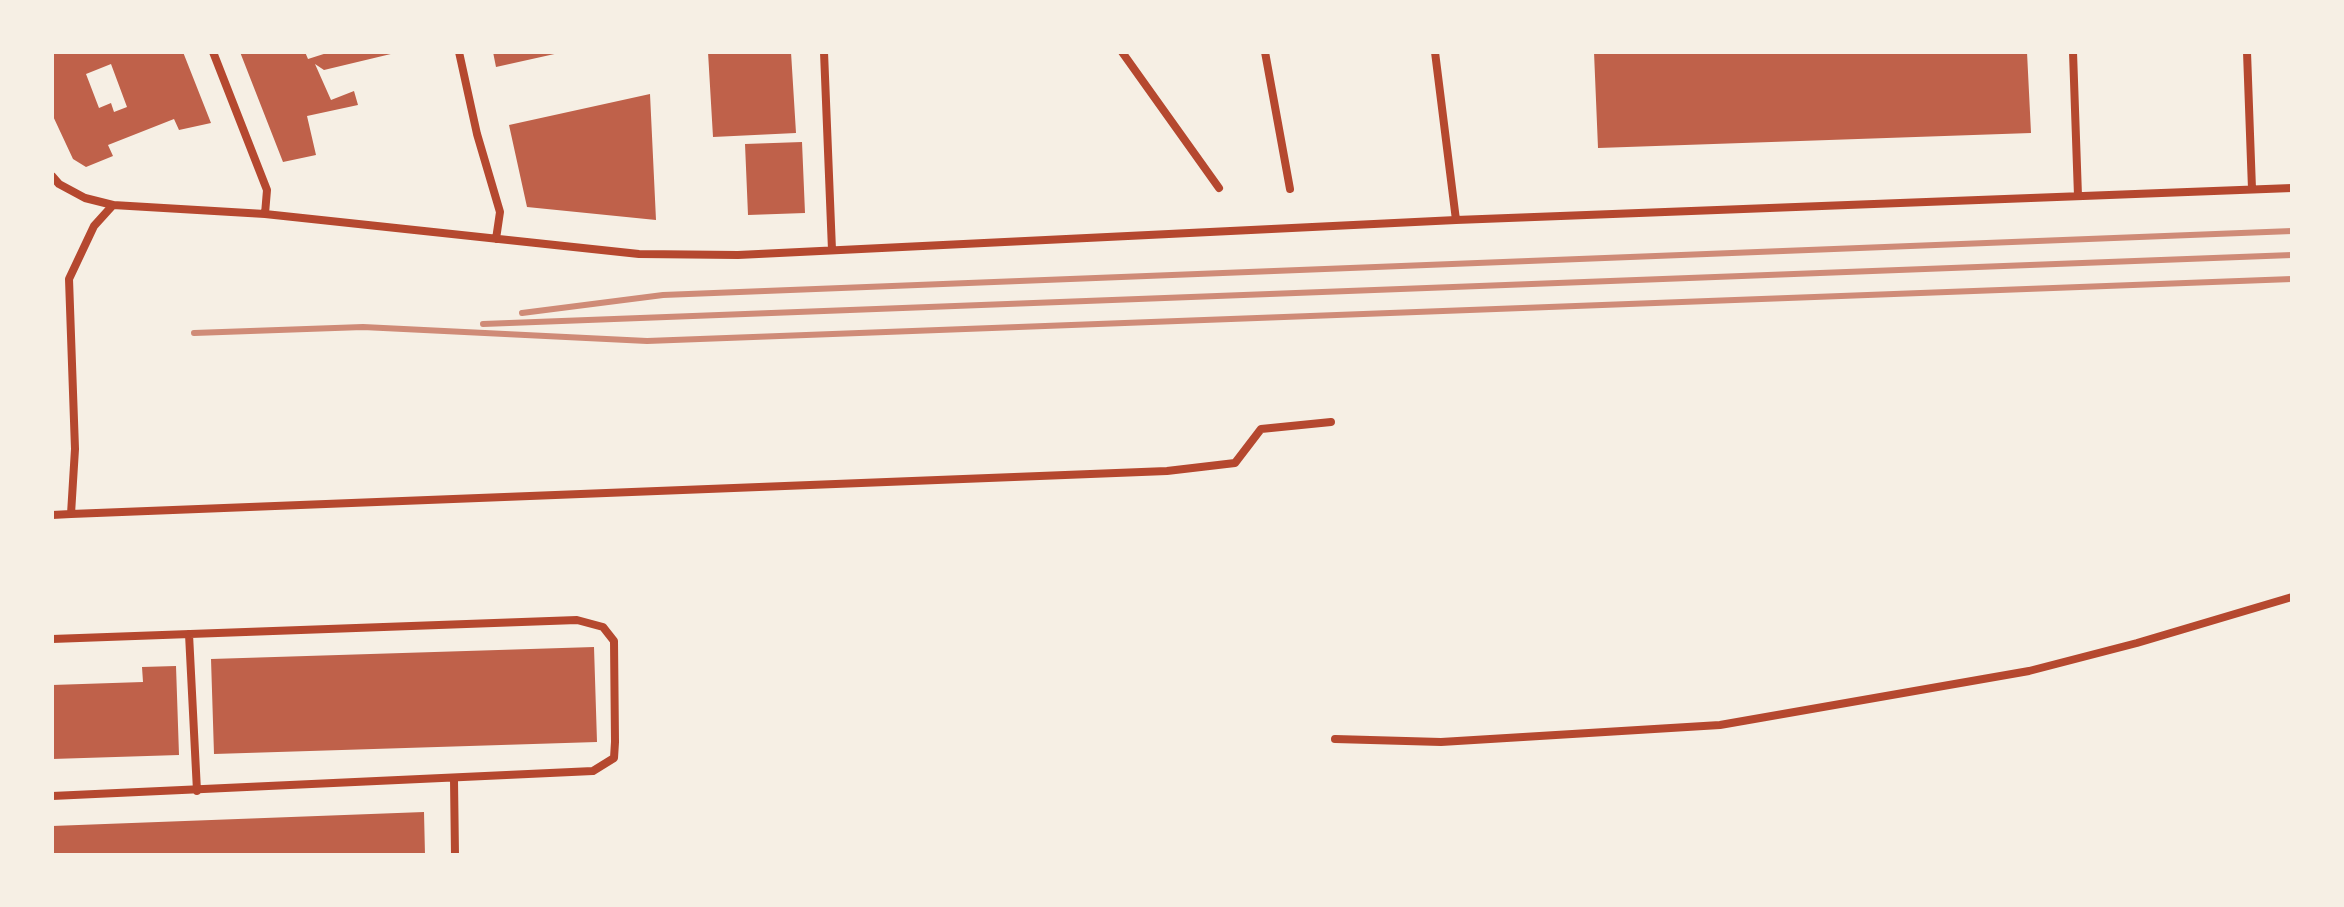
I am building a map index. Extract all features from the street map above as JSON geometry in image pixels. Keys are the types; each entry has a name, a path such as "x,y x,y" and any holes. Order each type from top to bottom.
{"street":[{"path":"213,52 267,190 265,214"},
{"path":"459,52 477,134 500,212 496,239"},
{"path":"824,52 832,250"},
{"path":"1122,52 1219,188"},
{"path":"1265,52 1290,189"},
{"path":"1435,52 1456,220"},
{"path":"2073,52 2078,196"},
{"path":"2247,52 2252,189"},
{"path":"52,176 85,198 113,205 265,214 639,254 738,255 1456,220 2292,188"},
{"path":"71,514 75,449 69,279 94,226 113,205"},
{"path":"52,515 1167,471 1235,463 1261,429 1331,422"},
{"path":"1335,739 1441,742 1720,725 2029,671 2292,597"},
{"path":"52,639 577,620 603,627 614,641 614,758 593,771 454,780 52,796"},
{"path":"189,634 197,791"},
{"path":"454,780 455,855"}],"building":[{"path":"52,52 183,52 211,123 179,130 174,119 108,145 113,156 86,167 73,159 52,114","holes":["111,64 127,107 114,112 111,103 99,108 86,74"]},
{"path":"240,52 305,52 308,59 330,52 395,53 324,70 315,64 331,100 354,91 358,105 307,116 316,155 283,162"},
{"path":"493,52 559,52 559,53 496,67"},
{"path":"708,52 791,52 796,133 713,137"},
{"path":"1594,52 2027,52 2031,133 1598,148"},
{"path":"650,94 656,220 527,207 509,125"},
{"path":"802,142 805,213 748,215 745,144"},
{"path":"594,647 597,742 214,754 211,659"},
{"path":"176,666 179,755 52,759 52,685 143,682 142,667"},
{"path":"424,812 425,855 52,855 52,826"}],"railway":[{"path":"522,313 663,295 2292,231"},
{"path":"483,324 2292,255"},
{"path":"194,333 363,327 647,341 2292,279"}]}
